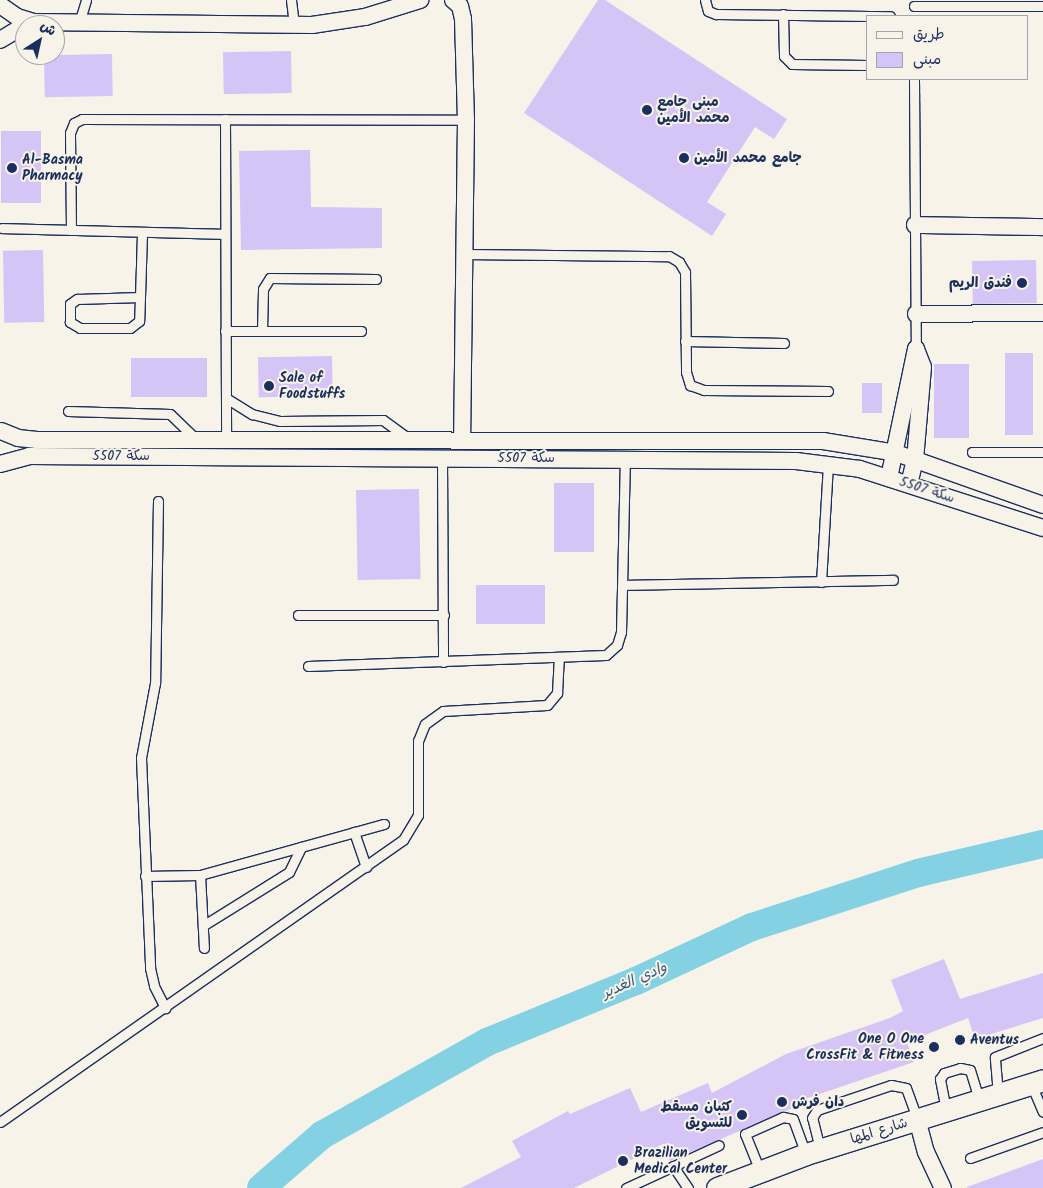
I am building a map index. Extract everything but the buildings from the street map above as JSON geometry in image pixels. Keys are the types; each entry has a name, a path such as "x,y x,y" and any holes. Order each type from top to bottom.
{"street":[{"path":"65,23 294,25 348,21 420,0"},
{"path":"453,0 460,6 463,19 466,120 462,439"},
{"path":"0,5 15,16"},
{"path":"0,40 15,31"},
{"path":"915,225 1043,227"},
{"path":"916,314 1043,313"},
{"path":"888,478 896,454 911,362 916,349"},
{"path":"909,484 915,460 923,367 916,349"},
{"path":"0,431 4,442 0,464"},
{"name":"سكة 5507","path":"0,431 28,439 226,438 411,440 786,438 860,446 896,454 1043,505"},
{"name":"سكة 5507","path":"0,464 30,456 625,458 828,464 909,484 1043,528"},
{"name":"شارع المها","path":"717,1188 755,1178 813,1152 1037,1082"},
{"path":"917,1119 926,1152 943,1188"}],"lane":[{"path":"79,23 86,0"},
{"path":"292,0 294,25"},
{"path":"705,0 708,11 716,14 866,16"},
{"path":"914,3 1043,6"},
{"path":"783,14 784,56 792,64 866,65"},
{"path":"914,80 916,349"},
{"path":"71,230 70,133 74,123 82,119 466,120"},
{"path":"225,119 226,438"},
{"path":"2,228 224,234"},
{"path":"140,298 76,298 70,304 70,322 80,328 130,328 139,321 140,298 142,233"},
{"path":"463,254 669,256 679,262 684,272 686,379 696,389 828,391"},
{"path":"262,331 264,284 270,278 376,279"},
{"path":"225,331 361,331"},
{"path":"685,341 784,343"},
{"path":"226,398 252,414 280,421 383,420 411,440"},
{"path":"68,411 170,414 196,439"},
{"path":"972,452 1043,452"},
{"path":"442,457 443,662"},
{"path":"308,666 599,658 612,651 620,639 624,585 625,458"},
{"path":"821,582 828,464"},
{"path":"158,500 155,683 141,758 144,876 152,977 165,1008"},
{"path":"624,585 893,580"},
{"path":"298,615 444,615"},
{"path":"0,1122 403,840 414,825 420,805 418,741 424,724 443,710 547,705 557,693 559,659"},
{"path":"144,876 200,876 384,824"},
{"path":"354,832 366,867"},
{"path":"204,926 289,872 301,847"},
{"path":"200,876 204,948"},
{"path":"989,1097 995,1057 1043,1038"},
{"path":"946,1110 940,1079 944,1073 960,1068 970,1070 989,1097"},
{"path":"1037,1082 1043,1112"},
{"path":"813,1152 812,1118 816,1110 891,1085 906,1088 917,1119"},
{"path":"755,1178 745,1134 783,1117 793,1119 813,1152"},
{"path":"970,1158 1043,1132"},
{"path":"626,1188 719,1145"},
{"path":"673,1166 688,1188"}],"waterway":[{"name":"وادي الغدير","path":"261,1188 322,1135 487,1042 636,981 752,927 918,873 1043,844"}],"place":[{"name":"مبنى جامع محمد الأمين","path":"647,110"},
{"name":"جامع محمد الأمين","path":"684,158"},
{"name":"Al-Basma Pharmacy","path":"12,168"},
{"name":"فندق الريم","path":"1022,283"},
{"name":"Sale of Foodstuffs","path":"269,386"},
{"name":"Aventus","path":"960,1040"},
{"name":"One O One CrossFit & Fitness","path":"934,1047"},
{"name":"دان فرش","path":"782,1102"},
{"name":"كثبان مسقط للتسويق","path":"742,1115"},
{"name":"Brazilian Medical Center","path":"623,1161"}]}
